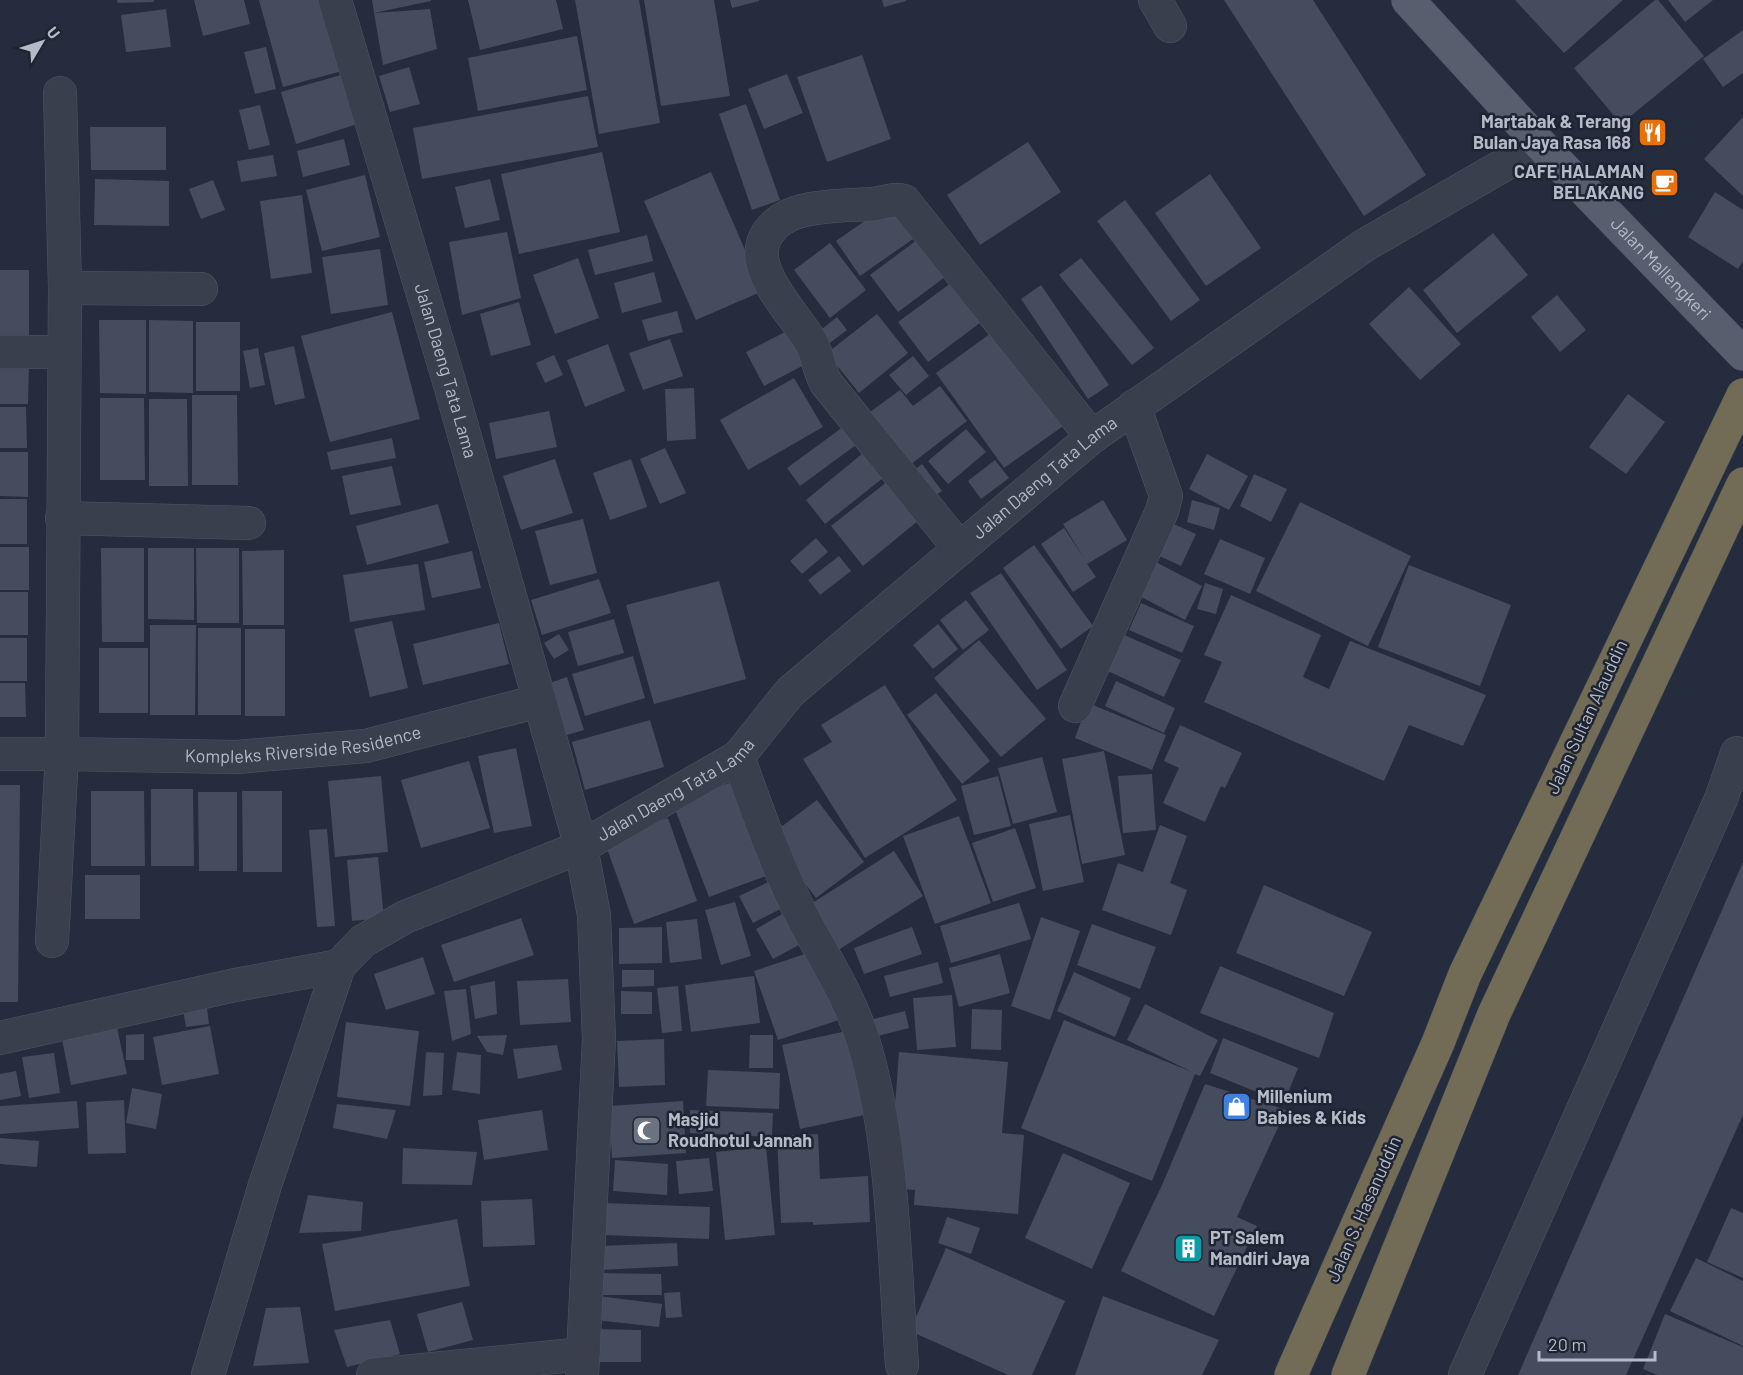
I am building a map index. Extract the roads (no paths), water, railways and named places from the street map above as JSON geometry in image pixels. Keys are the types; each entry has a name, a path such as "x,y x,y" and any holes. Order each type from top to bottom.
{"highway":[{"name":"Jalan Sultan Alauddin","path":"1438,1043 1465,974 1743,395"},
{"path":"1348,1375 1478,1050 1743,484"},
{"name":"Jalan S. Hasanuddin","path":"1291,1375 1438,1043"}],"main road":[{"name":"Jalan Mallengkeri","path":"1408,0 1540,144 1743,354"}],"street":[{"name":"Jalan Daeng Tata Lama","path":"335,0 449,381 581,847 594,915 599,1039 582,1365"},
{"path":"52,941 62,754 65,288 60,93"},
{"name":"Jalan Daeng Tata Lama","path":"581,847 738,758 790,692 1092,438 1134,406 1365,244 1540,144"},
{"path":"960,549 826,382 816,364 811,344 769,277 761,253 763,237 777,223 800,210 875,204 895,199 904,201 1092,438"},
{"path":"65,288 201,289"},
{"path":"0,352 63,352"},
{"path":"1075,706 1162,512 1166,496 1134,406"},
{"path":"62,518 249,523"},
{"name":"Kompleks Riverside Residence","path":"0,754 237,757 366,746 539,701"},
{"path":"1465,1375 1741,750"},
{"path":"738,758 761,820 804,920 834,972 863,1038 882,1113 902,1365"},
{"path":"208,1375 265,1185 339,966 363,941 405,917 581,847"},
{"path":"0,1038 234,985 339,966"},
{"path":"373,1375 582,1365"}],"place":[{"name":"Martabak & Terang Bulan Jaya Rasa 168","path":"1652,132"},
{"name":"CAFE HALAMAN BELAKANG","path":"1665,182"},
{"name":"Millenium Babies & Kids","path":"1236,1107"},
{"name":"Masjid Roudhotul Jannah","path":"647,1130"},
{"name":"PT Salem Mandiri Jaya","path":"1189,1248"}]}
